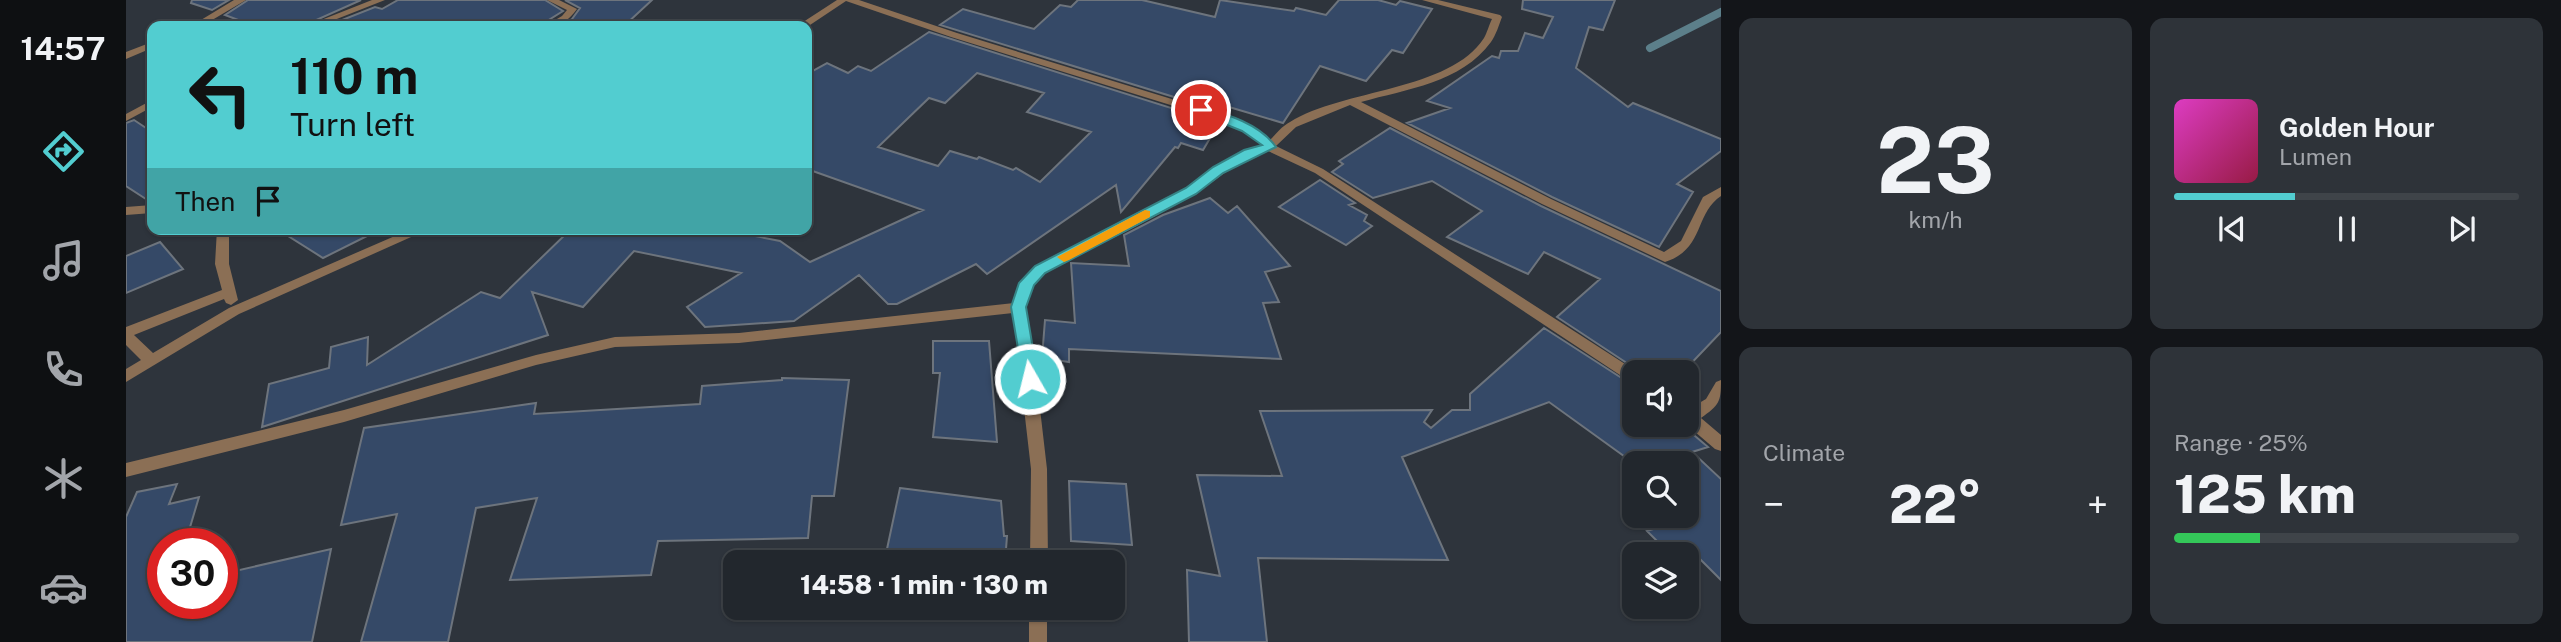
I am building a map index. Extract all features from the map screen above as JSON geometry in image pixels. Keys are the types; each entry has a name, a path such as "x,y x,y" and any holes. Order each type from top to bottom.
{"street":[{"path":"205,21 241,0"},
{"path":"324,21 380,0"},
{"path":"552,0 572,9 559,21"},
{"path":"810,21 843,0"},
{"path":"850,0 965,39 1223,118 1263,138 1269,147 1319,171 1622,369"},
{"path":"1038,550 1039,469 1027,357 1018,307 1027,283 1040,270 1191,191 1218,170 1249,153 1269,147 1292,125 1351,101 1444,76 1467,61 1488,40 1496,26 1497,17 1427,0"},
{"path":"126,56 147,47"},
{"path":"1351,101 1518,185 1557,209 1665,258 1686,244 1707,200 1721,191"},
{"path":"126,118 147,106"},
{"path":"126,211 147,209"},
{"path":"223,235 222,264 234,311"},
{"path":"126,376 234,311 409,235"},
{"path":"152,361 126,335 229,292"},
{"path":"126,470 344,416 536,360 615,342 739,338 1018,307"},
{"path":"1699,411 1711,403 1721,386"},
{"path":"1699,425 1721,444"},
{"path":"1038,620 1038,642"}],"building":[{"path":"192,0 229,0 212,10 191,3"},
{"path":"248,0 361,0 314,21 241,21 225,15"},
{"path":"398,0 545,0 563,11 547,21 340,21 375,7 382,9"},
{"path":"565,0 652,0 629,21 569,21 580,8"},
{"path":"1078,0 1142,0 1215,17 1220,0 1294,11 1296,8 1326,15 1339,0 1378,0 1396,5 1400,1 1432,9 1403,53 1392,50 1366,81 1320,66 1283,123 1229,107 1226,113 940,25 963,9 1034,29 1060,5 1071,7"},
{"path":"1523,0 1615,0 1603,30 1589,27 1576,68 1628,107 1633,103 1721,139 1721,151 1677,184 1693,192 1659,247 1552,197 1407,123 1450,108 1427,101 1492,56 1499,58 1501,51 1518,51 1525,33 1543,38 1553,17 1522,9"},
{"path":"929,32 1219,123 1203,150 1181,143 1178,148 1175,147 1121,212 1116,185 987,274 976,264 897,304 888,304 859,275 794,321 705,327 687,307 741,273 634,251 583,307 532,292 548,335 262,427 269,384 329,368 331,347 368,337 367,365 481,292 500,298 565,235 750,235 780,241 810,262 923,210 812,171 812,71 827,63 848,73 858,66 871,71","holes":["977,73 1044,93 1027,112 1091,132 1040,182 1016,168 1013,170 979,157 977,159 950,151 938,166 878,147 929,98 945,103"]},
{"path":"134,120 147,129 147,200 126,186 126,123"},
{"path":"1390,128 1541,206 1721,291 1721,332 1694,360 1622,360 1557,317 1600,279 1544,252 1528,274 1447,237 1482,211 1432,181 1373,198 1332,172 1343,164 1339,161"},
{"path":"1320,180 1355,203 1349,205 1367,215 1364,221 1372,226 1346,245 1279,207"},
{"path":"1210,198 1228,213 1237,206 1290,266 1265,272 1279,302 1263,303 1281,359 1069,349 1069,362 1042,358 1045,320 1075,323 1071,263 1129,266 1124,235 1163,215"},
{"path":"287,235 369,235 323,258"},
{"path":"160,242 183,269 126,293 126,256"},
{"path":"1544,328 1622,378 1622,437 1696,437 1708,447 1695,451 1622,451 1622,455 1549,402 1402,457 1448,560 1258,558 1267,642 1189,642 1187,570 1220,576 1197,475 1282,476 1260,411 1432,410 1424,422 1431,428 1452,410 1470,410 1470,394"},
{"path":"933,341 989,341 997,442 933,437 940,373 933,373"},
{"path":"782,378 849,380 834,496 812,496 808,538 658,541 651,575 510,580 537,498 476,508 448,642 361,642 397,514 341,525 364,428 536,403 534,414 700,404 702,386"},
{"path":"1699,459 1721,479 1721,580 1699,558 1699,542 1658,542 1647,531 1657,528 1699,528"},
{"path":"1069,481 1126,484 1132,545 1071,541"},
{"path":"177,484 169,504 199,497 190,528 147,528 147,619 238,619 238,570 331,549 312,642 126,642 126,517 137,492"},
{"path":"900,488 1001,501 1004,536 1007,536 1006,550 887,549"}],"waterway":[{"path":"1650,48 1721,12"}],"slow traffic":[{"path":"1064,257 1145,214"}],"route":[{"path":"1030,379 1018,307 1027,283 1040,270 1191,191 1218,170 1249,153 1269,147 1263,138 1246,128 1201,110"}]}
